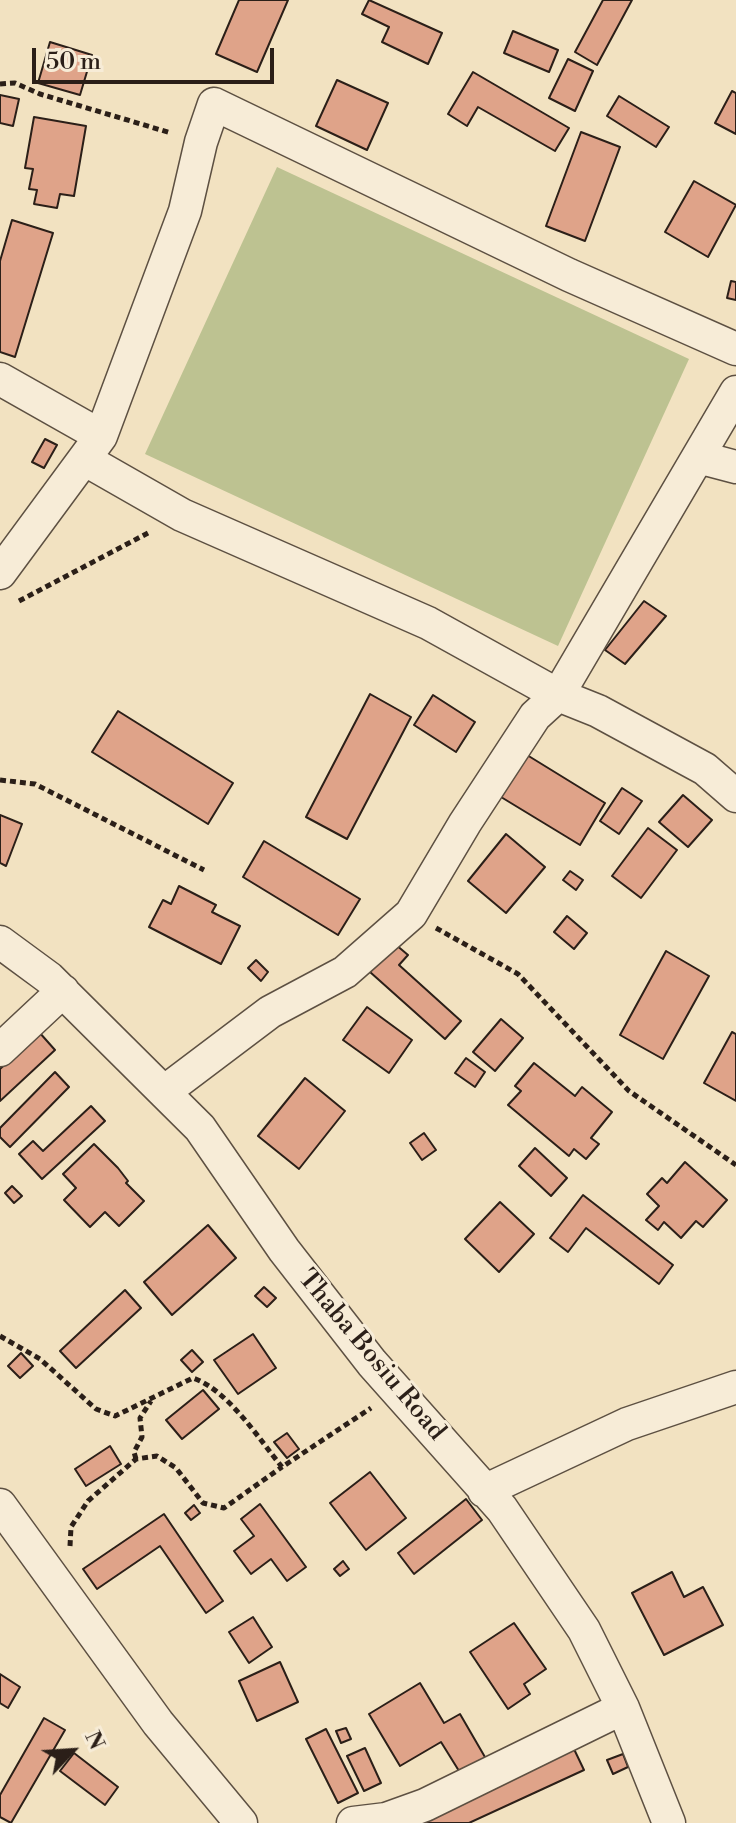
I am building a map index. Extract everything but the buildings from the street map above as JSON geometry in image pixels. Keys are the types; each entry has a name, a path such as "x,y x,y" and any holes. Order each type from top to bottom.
{"street":[{"path":"0,573 93,448 185,211 201,142 214,104 569,275 736,349"},
{"path":"0,379 182,515 428,623 558,695 598,711 705,769 736,796"},
{"path":"164,1092 270,1012 345,972 411,914 465,823 535,716 558,695 736,392"},
{"path":"698,457 736,467"},
{"name":"Thaba Bosiu Road","path":"0,942 63,991 200,1128 284,1250 372,1363 502,1509 584,1630 623,1708 669,1823"},
{"path":"0,1050 63,991"},
{"path":"484,1491 627,1424 736,1387"},
{"path":"0,1505 158,1723 241,1823"},
{"path":"353,1823 386,1819 425,1805 623,1708"}],"path":[{"path":"0,84 15,83 40,94 201,142"},
{"path":"10,606 182,515"},
{"path":"0,780 35,784 204,870"},
{"path":"411,914 518,974 629,1091 736,1165"},
{"path":"0,1336 40,1359 96,1409 115,1416 193,1378 204,1382 243,1415 282,1467"},
{"path":"66,1599 71,1527 88,1501 136,1459 157,1456 176,1468 203,1503 224,1508 397,1391"},
{"path":"136,1459 134,1452 142,1437 140,1418 151,1400"}],"green space":[{"path":"277,167 689,359 558,646 145,454"}]}
